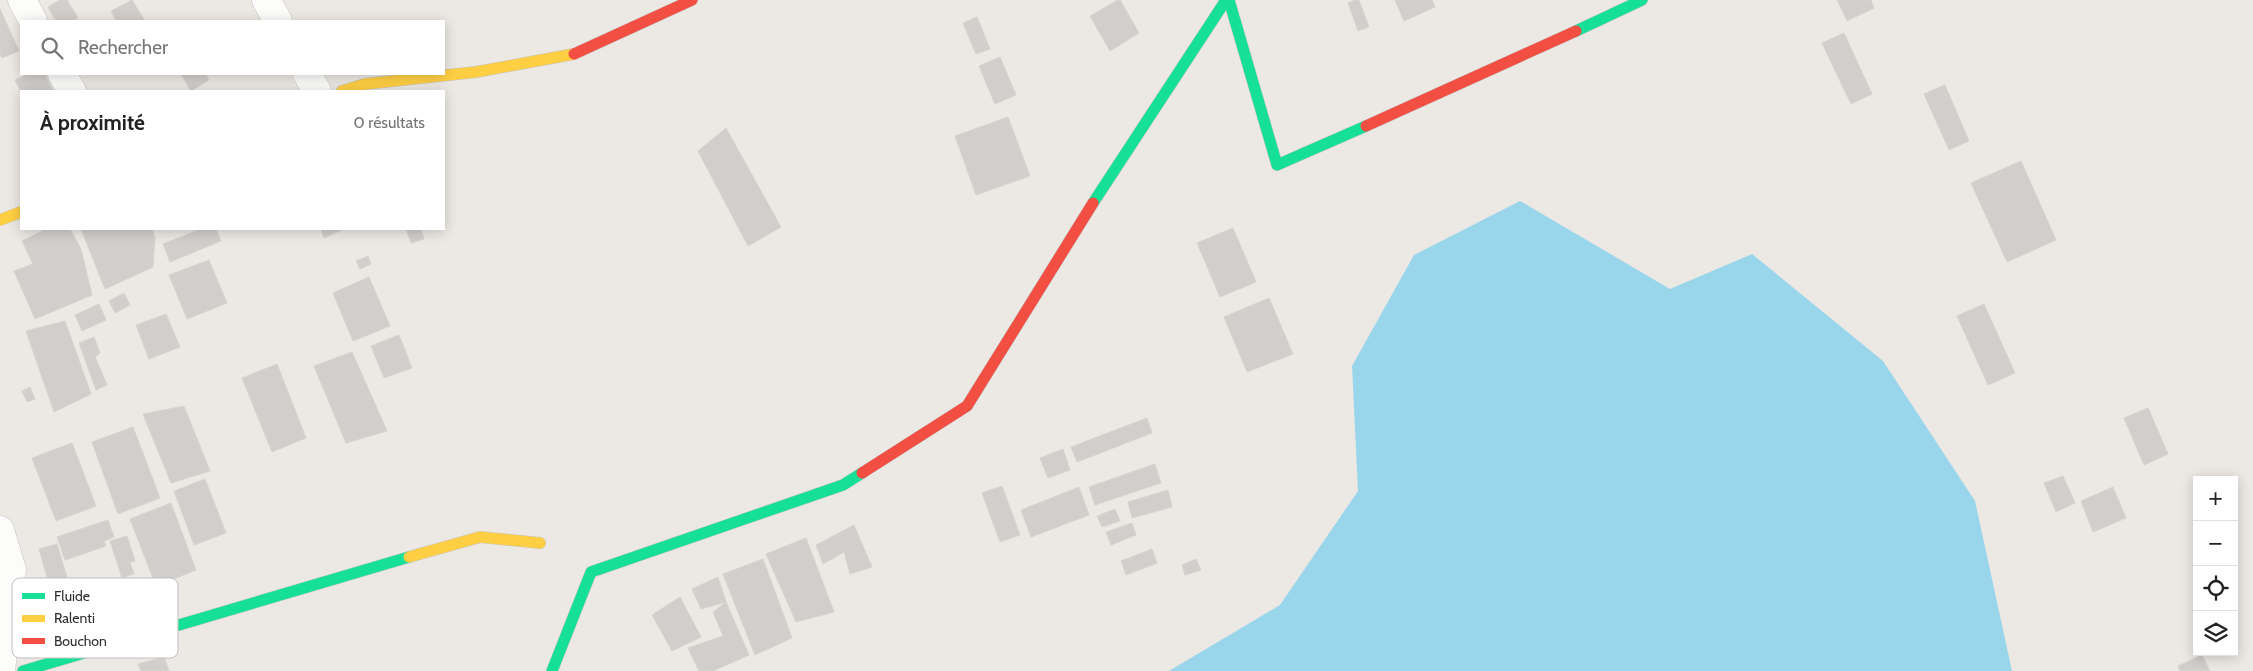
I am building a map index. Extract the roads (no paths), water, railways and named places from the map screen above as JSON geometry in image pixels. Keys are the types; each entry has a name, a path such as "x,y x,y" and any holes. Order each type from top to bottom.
{"street":[{"path":"22,0 32,20"},
{"path":"266,0 277,20"},
{"path":"345,90 365,84 476,72 575,54 692,0"},
{"path":"1228,0 1277,165 1546,46 1642,0"},
{"path":"552,671 591,572 843,485 967,406 1119,160 1228,0"},
{"path":"63,75 71,90"},
{"path":"308,75 316,90"},
{"path":"0,220 20,212"},
{"path":"0,530 12,570 1,671"},
{"path":"178,625 480,537 540,543"},
{"path":"23,671 66,658"}],"water":[{"path":"1520,201 1670,289 1752,254 1883,361 1975,501 2012,671 1169,671 1280,605 1358,491 1352,366 1414,255"}]}
